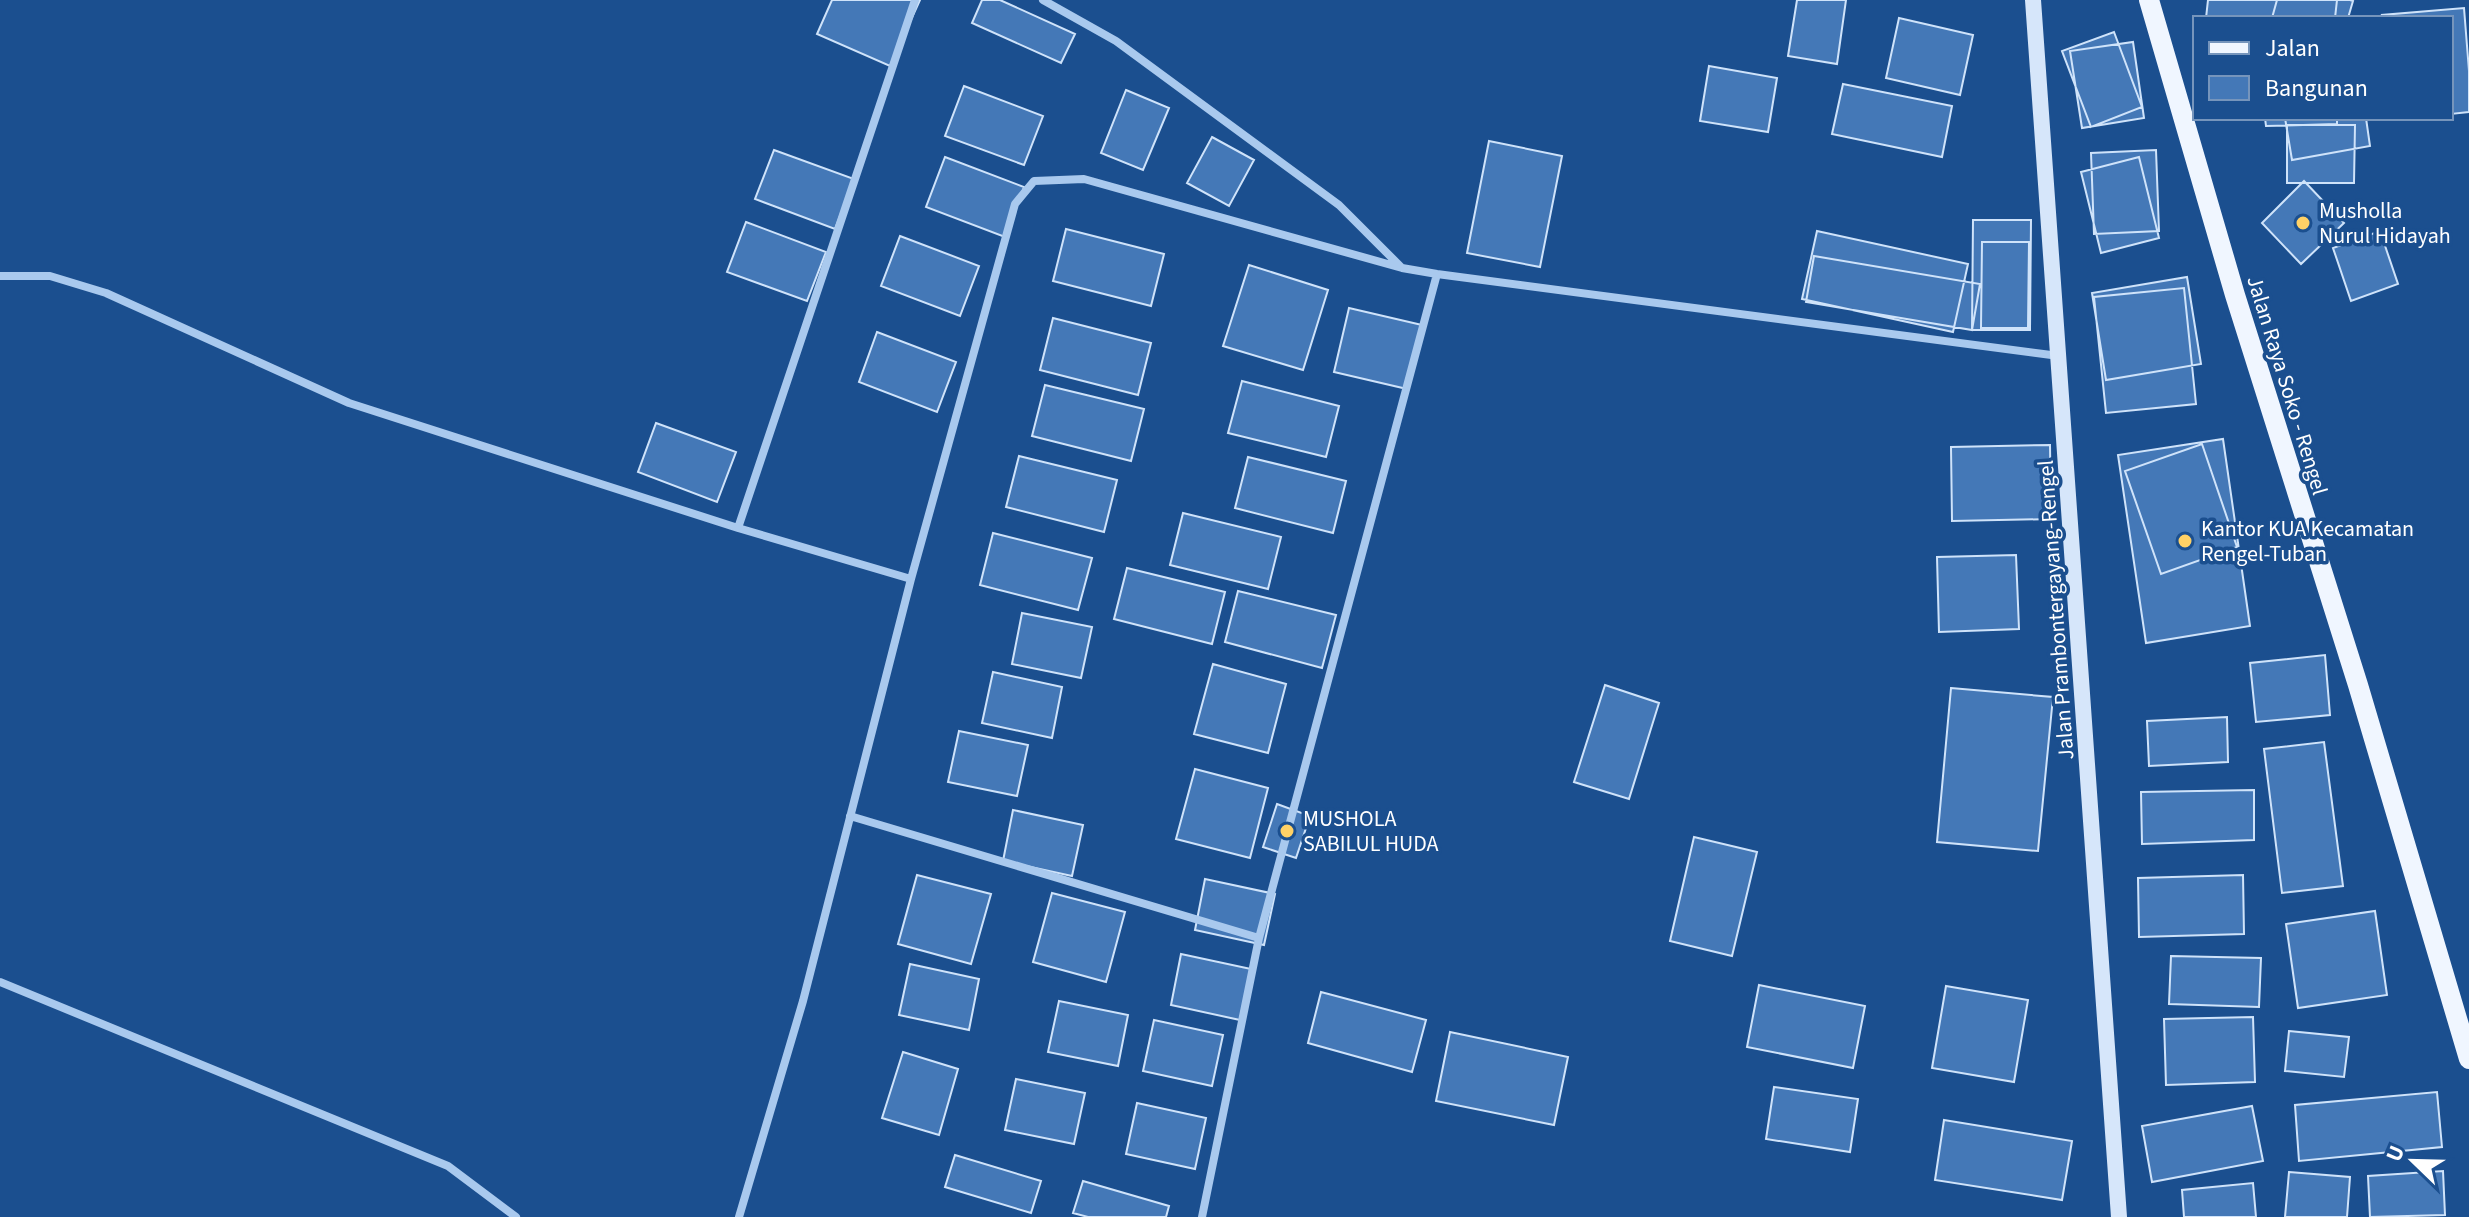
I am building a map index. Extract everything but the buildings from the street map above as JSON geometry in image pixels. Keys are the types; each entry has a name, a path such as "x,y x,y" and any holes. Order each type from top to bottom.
{"main road":[{"name":"Jalan Raya Soko - Rengel","path":"2149,0 2235,295 2358,685 2469,1059"}],"street":[{"path":"738,528 915,0"},
{"path":"1043,0 1116,41 1339,205 1402,268"},
{"name":"Jalan Prambontergayang-Rengel","path":"2033,0 2119,1217"},
{"path":"739,1217 803,1001 911,579 1015,204 1034,181 1084,179 1402,268 1437,274 2060,356"},
{"path":"1202,1217 1259,938 1437,274"},
{"path":"0,276 50,276 106,293 349,403 738,528 911,579"},
{"path":"850,816 1259,938"},
{"path":"0,982 448,1166 516,1217"}],"place":[{"name":"Musholla Nurul Hidayah","path":"2303,223"},
{"name":"Kantor KUA Kecamatan Rengel-Tuban","path":"2185,541"},
{"name":"MUSHOLA SABILUL HUDA","path":"1287,831"}]}
